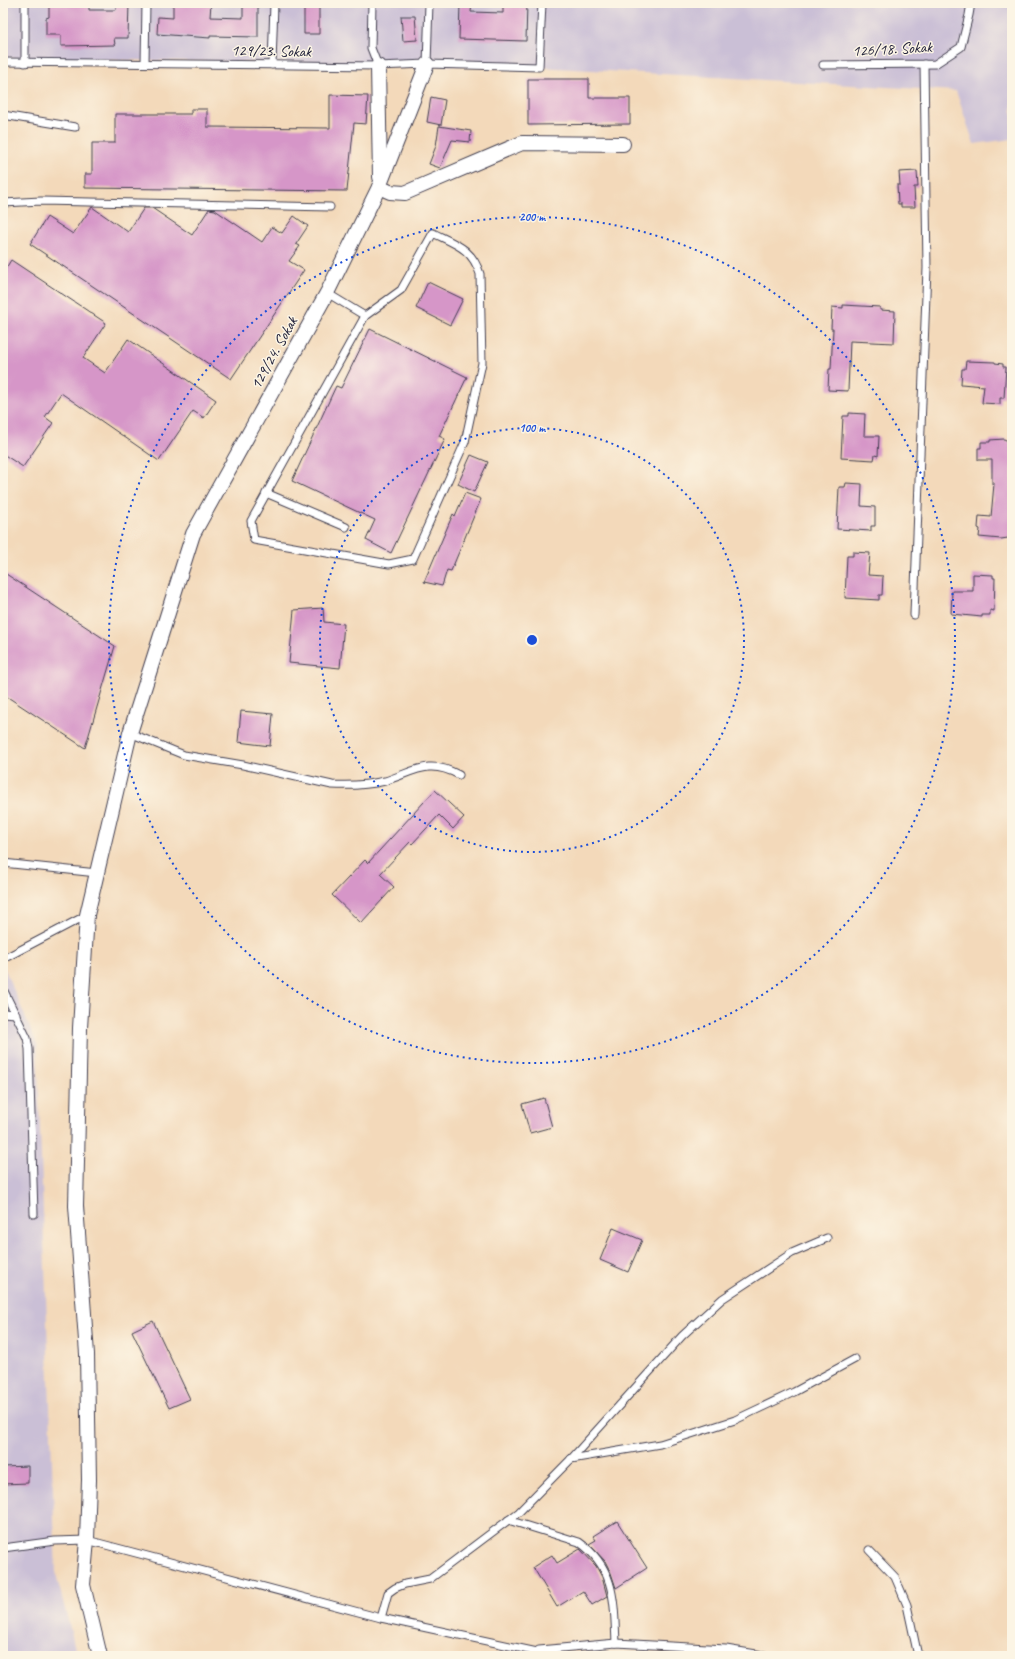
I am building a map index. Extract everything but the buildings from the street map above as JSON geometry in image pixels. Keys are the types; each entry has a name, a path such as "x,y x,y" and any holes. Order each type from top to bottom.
{"street":[{"name":"129/24. Sokak","path":"100,1656 83,1586 87,1540 89,1480 87,1354 76,1206 80,1028 87,915 130,733 193,534 327,293 380,187 427,64"},
{"name":"129/24. Sokak","path":"378,66 380,187"},
{"path":"380,187 390,192 405,193 522,143 623,144"}],"lane":[{"path":"25,3 26,63"},
{"path":"145,63 146,3"},
{"path":"272,65 274,3"},
{"path":"372,3 371,48 378,66"},
{"path":"427,64 428,3"},
{"name":"129/23. Sokak","path":"3,62 378,66 427,64 539,67 542,3"},
{"name":"126/18. Sokak","path":"823,66 935,64 961,47 971,3"},
{"path":"914,615 928,268 924,64"},
{"path":"3,115 75,127"},
{"path":"3,203 41,201 330,207"},
{"path":"433,233 465,249 472,256 478,268 480,274 482,363 465,442 413,559 389,564 254,540 251,521 365,316 401,290 433,233"},
{"path":"327,293 365,316"},
{"path":"266,493 346,528"},
{"path":"130,733 184,755 243,765 332,785 346,786 372,784 413,769 427,766 441,767 459,775"},
{"path":"3,863 97,873"},
{"path":"3,959 87,915"},
{"path":"3,989 27,1038 29,1049 34,1214"},
{"path":"3,1013 16,1014"},
{"path":"381,1618 388,1593 405,1584 430,1579 519,1512 571,1459 682,1336 722,1299 792,1253 826,1238"},
{"path":"571,1459 660,1444 735,1420 794,1392 856,1359"},
{"path":"508,1520 579,1542 589,1549 602,1565 613,1594 616,1643"},
{"path":"3,1548 55,1541 87,1540 381,1618 556,1656"},
{"path":"869,1550 895,1577 907,1605 918,1656"},
{"path":"532,1650 616,1643 726,1649 769,1656"}],"shaded area":[{"path":"3,3 1012,3 1012,139 974,144 956,91 539,67 3,58"},
{"path":"3,965 37,1044 56,1574 77,1656 3,1656"}]}
